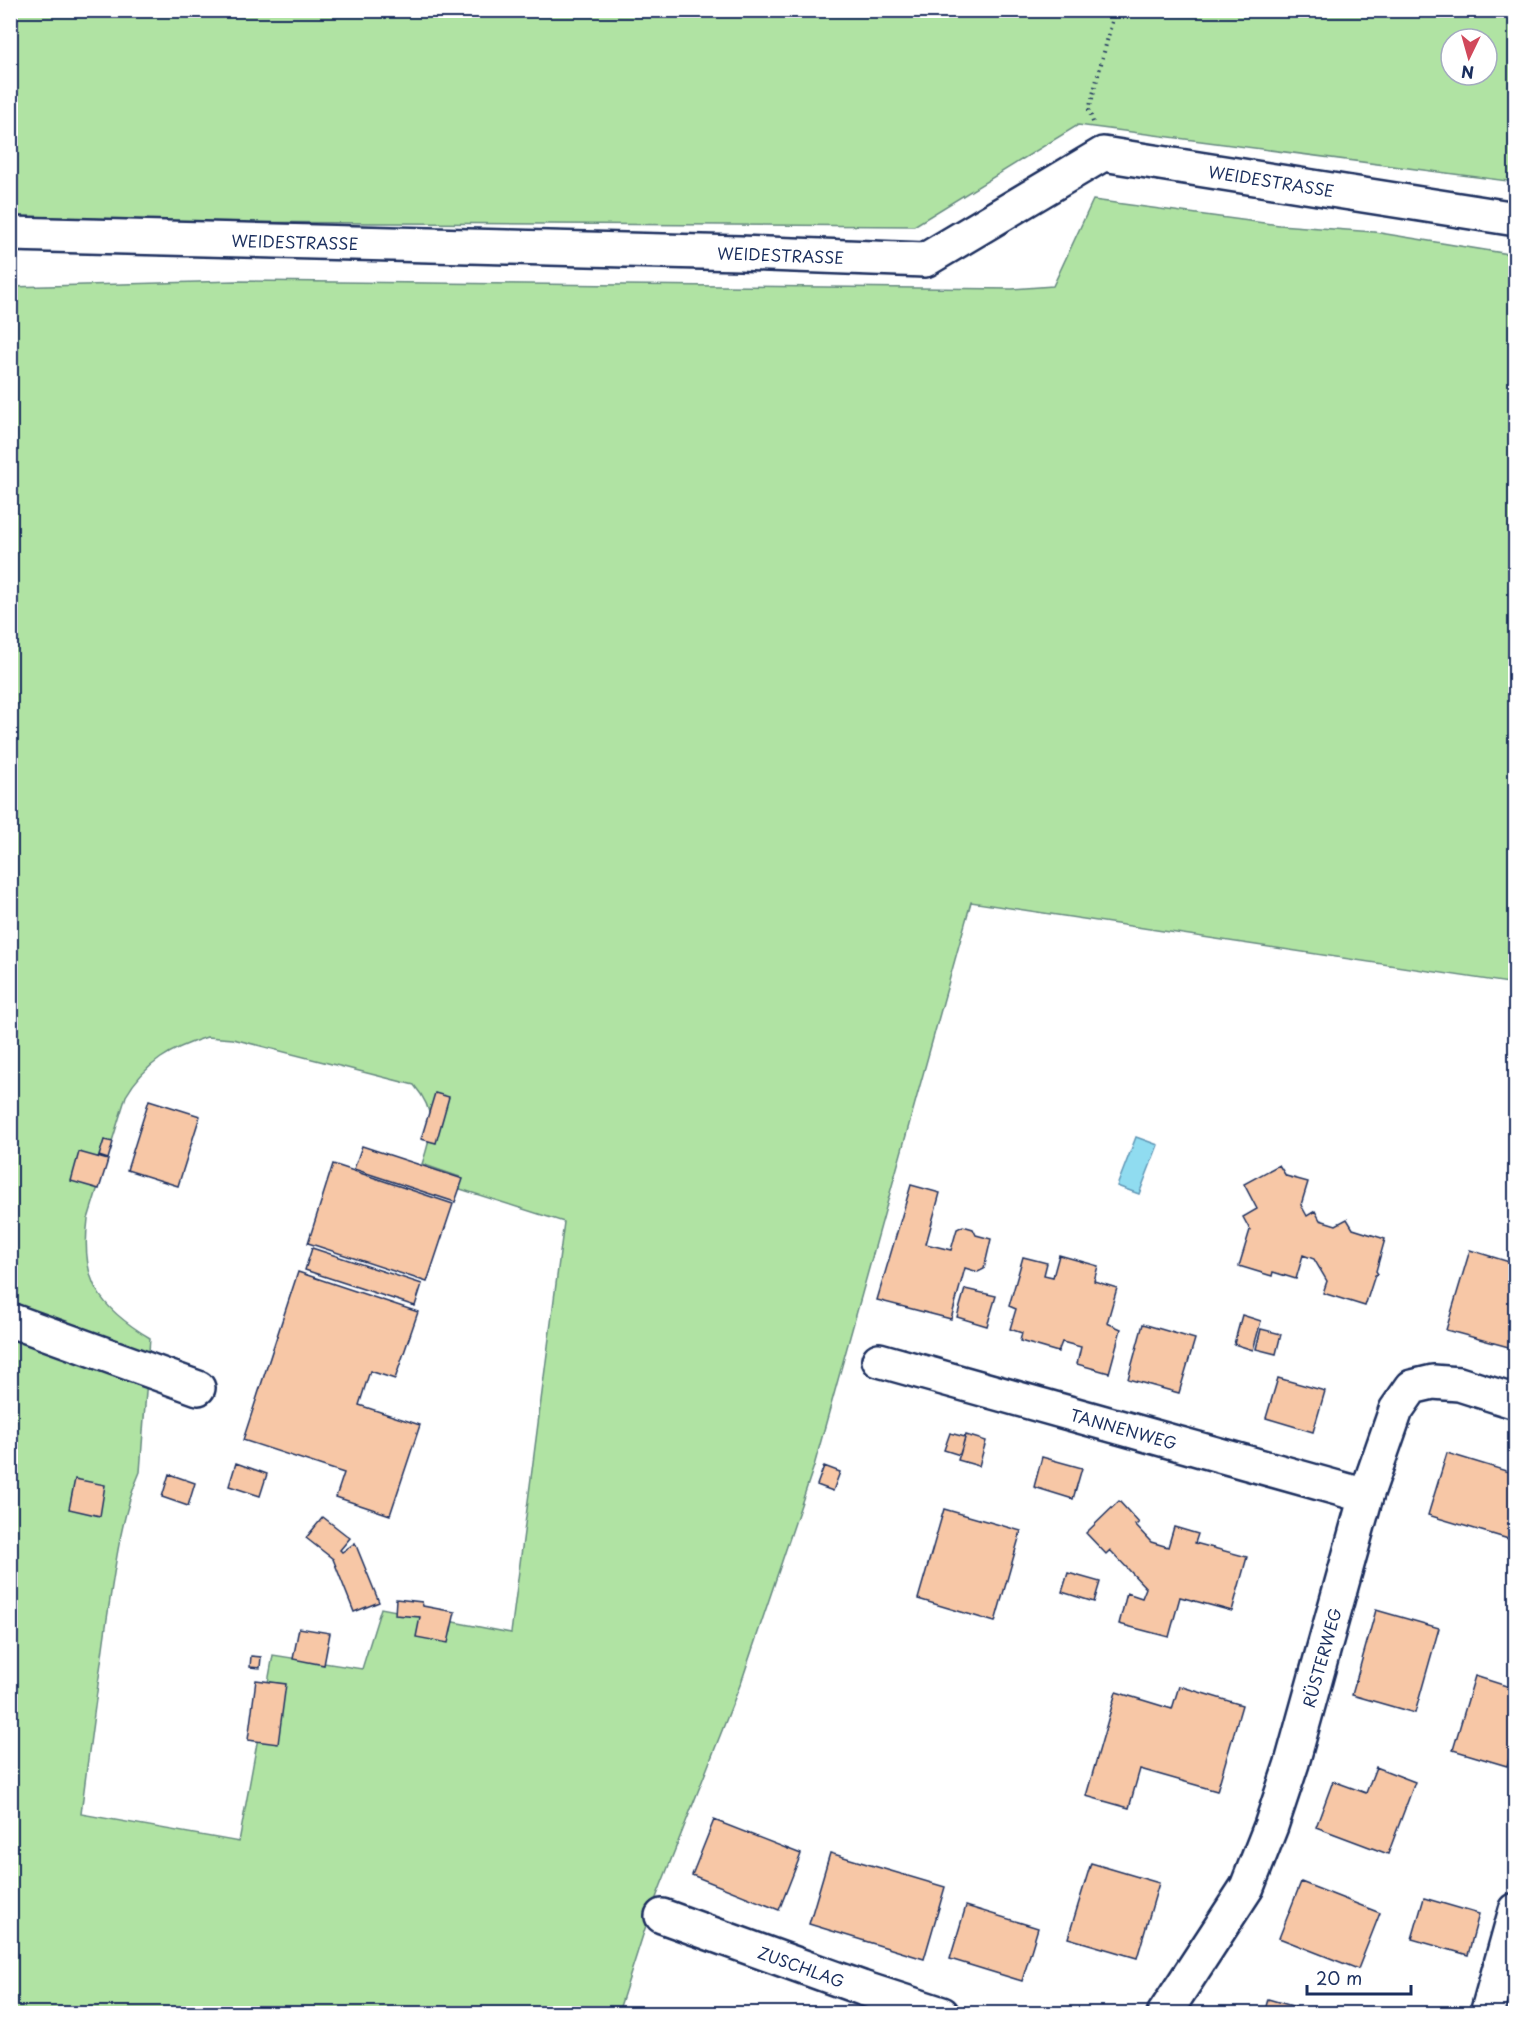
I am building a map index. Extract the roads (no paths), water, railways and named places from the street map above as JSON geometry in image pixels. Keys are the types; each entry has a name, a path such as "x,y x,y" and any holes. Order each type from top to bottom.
{"street":[{"name":"WEIDESTRASSE","path":"10,234 924,260 1103,154 1515,219"},
{"path":"10,1320 198,1388"},
{"name":"TANNENWEG","path":"879,1360 1366,1496"},
{"name":"RÜSTERWEG","path":"1164,2013 1247,1887 1251,1877 1293,1763 1366,1496 1396,1410 1412,1387 1433,1382 1459,1384 1515,1402"},
{"path":"1487,2013 1515,1910"},
{"name":"ZUSCHLAG","path":"662,1916 862,1988 942,2013"}],"water":[{"path":"1136,1137 1158,1145 1139,1194 1117,1186"}]}
